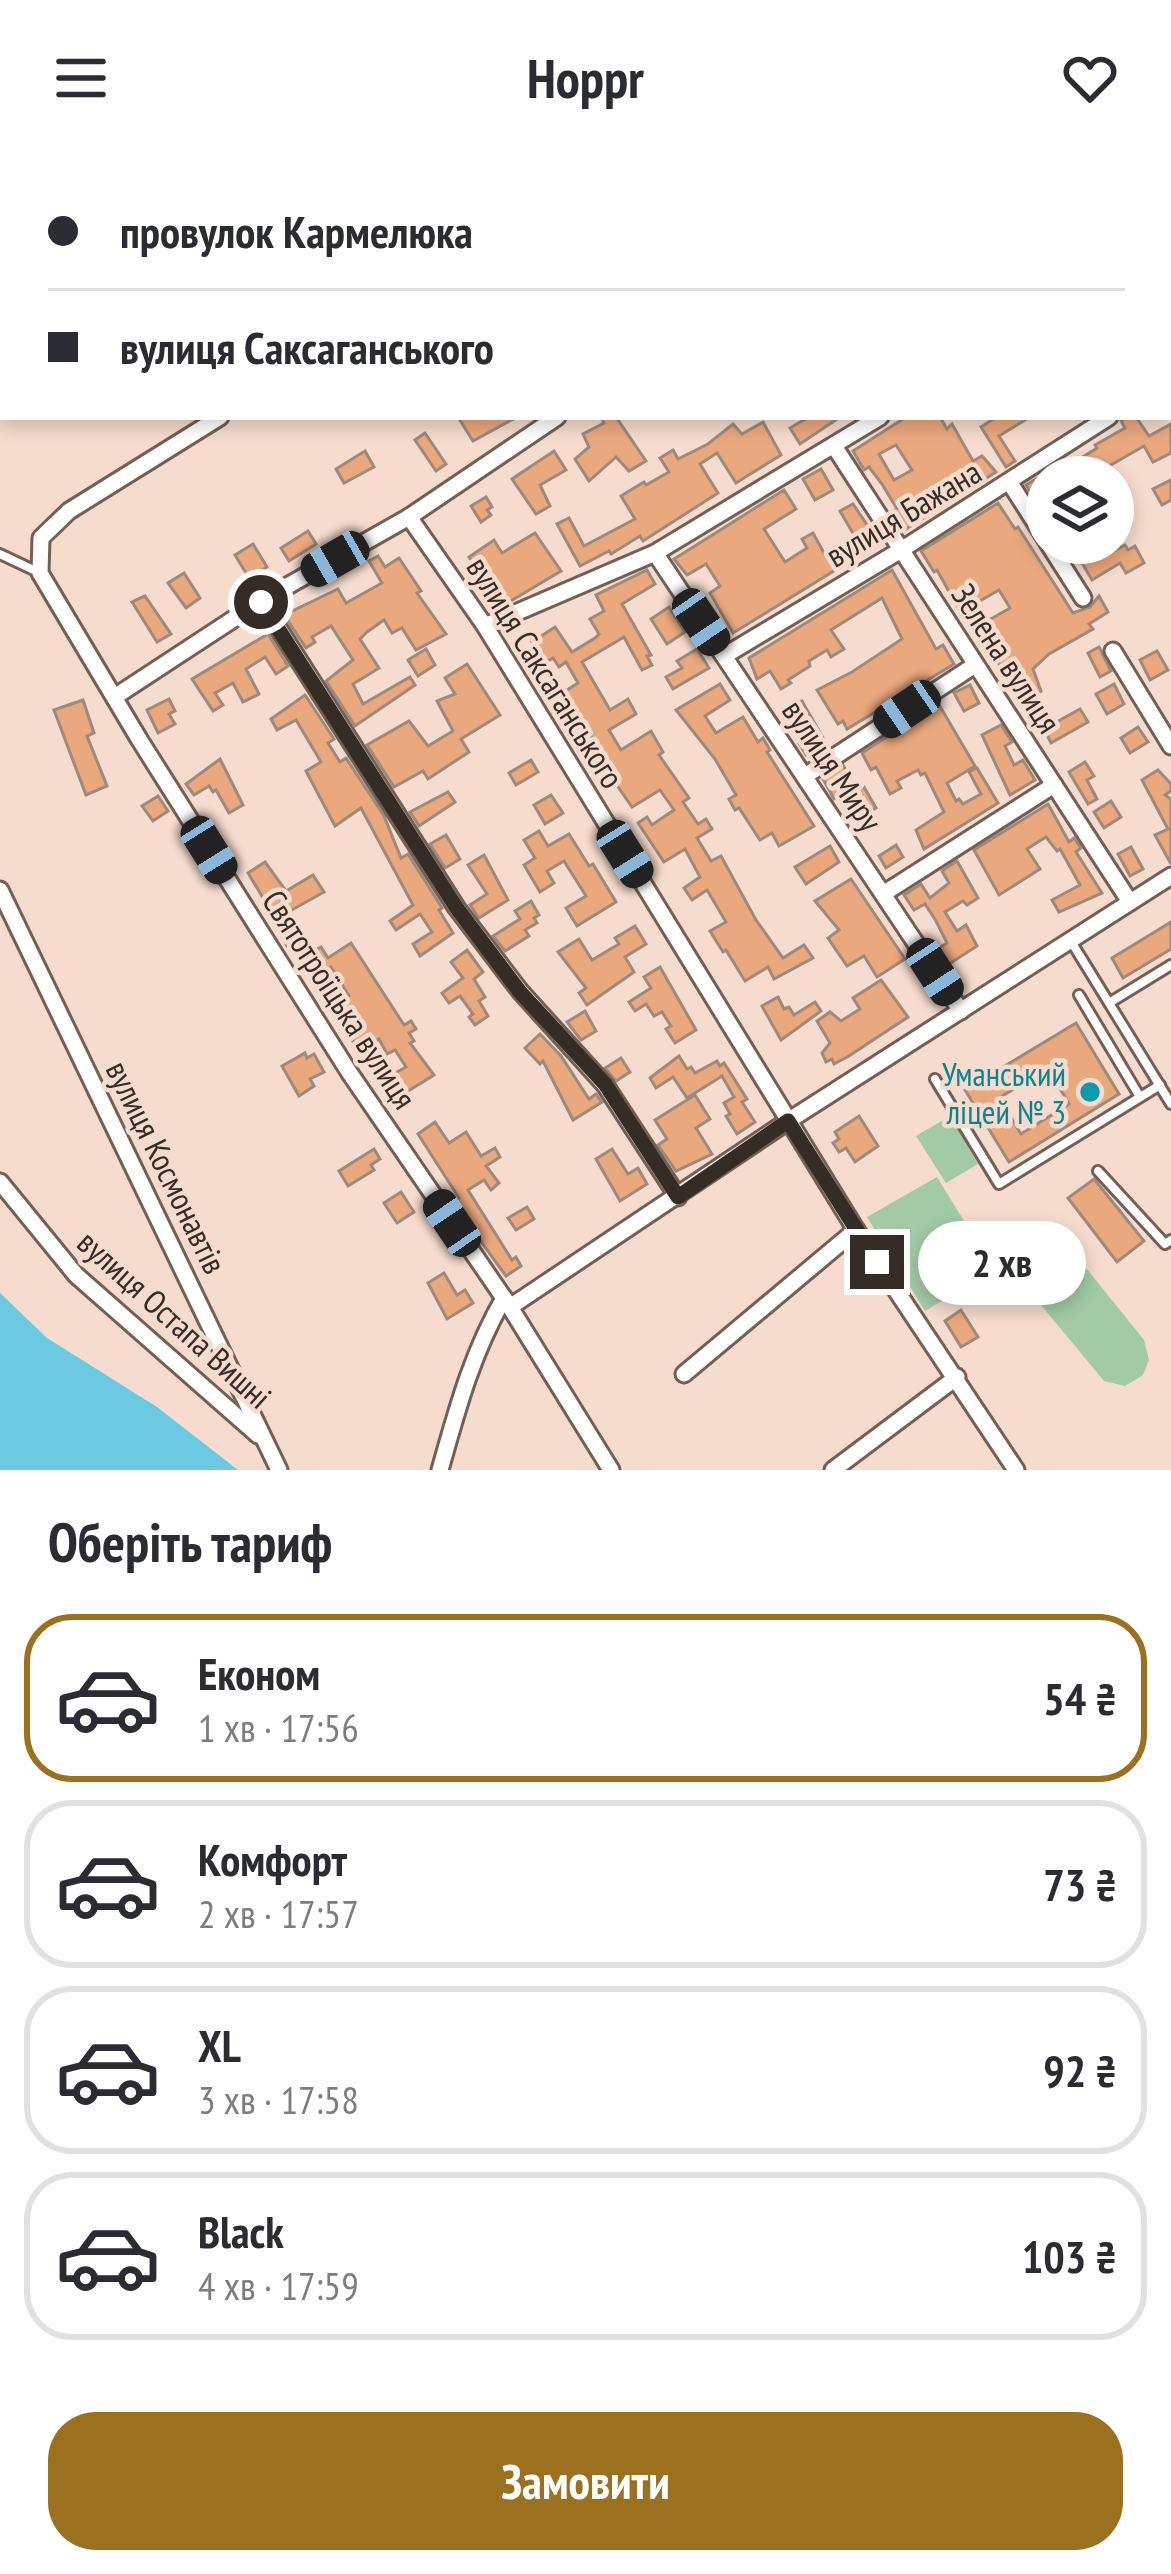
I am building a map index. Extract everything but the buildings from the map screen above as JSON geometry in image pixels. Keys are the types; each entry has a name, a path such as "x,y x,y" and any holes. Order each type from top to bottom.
{"street":[{"path":"40,573 41,538 69,511 215,420"},
{"path":"116,696 261,602 409,517 553,420"},
{"path":"485,626 655,553 875,420"},
{"name":"вулиця Бажана","path":"724,656 1010,483 1104,420"},
{"name":"Зелена вулиця","path":"834,446 1130,902"},
{"path":"1010,483 1026,508"},
{"name":"вулиця Саксаганського","path":"409,517 485,626 856,1230 1016,1470"},
{"name":"вулиця Миру","path":"655,553 961,1011"},
{"path":"1062,564 1083,598"},
{"name":"Святотроїцька вулиця","path":"40,573 349,1072 507,1303 611,1470"},
{"path":"261,602 456,907 520,992 605,1084 678,1197"},
{"path":"1113,651 1171,746"},
{"path":"805,776 975,665"},
{"path":"883,894 1054,785"},
{"path":"440,1470 464,1382 484,1333 507,1303 1171,876"},
{"name":"вулиця Космонавтів","path":"0,890 280,1470"},
{"name":"вулиця Остапа Вишні","path":"0,1182 76,1275 266,1442"},
{"path":"684,1374 856,1230"},
{"path":"833,1470 957,1377"}],"lane":[{"path":"0,554 40,573"},
{"path":"1069,939 1171,1103"},
{"path":"1108,1003 1171,964"},
{"path":"1079,995 1140,1097"},
{"path":"935,1079 998,1184 1160,1085"},
{"path":"1098,1171 1166,1244 1171,1240"}],"green space":[{"path":"950,1116 978,1164 946,1183 916,1136"},
{"path":"937,1177 994,1270 925,1311 867,1217"},
{"path":"1055,1244 1074,1253 1144,1340 1149,1360 1143,1375 1125,1386 1104,1381 1027,1288 1028,1258"}],"water":[{"path":"0,1293 47,1338 157,1407 238,1470 0,1470"}],"place":[{"name":"Уманський ліцей № 3","path":"1090,1092"}],"route":[{"path":"261,602 456,907 520,992 605,1084 678,1197 788,1121 877,1262"}]}
